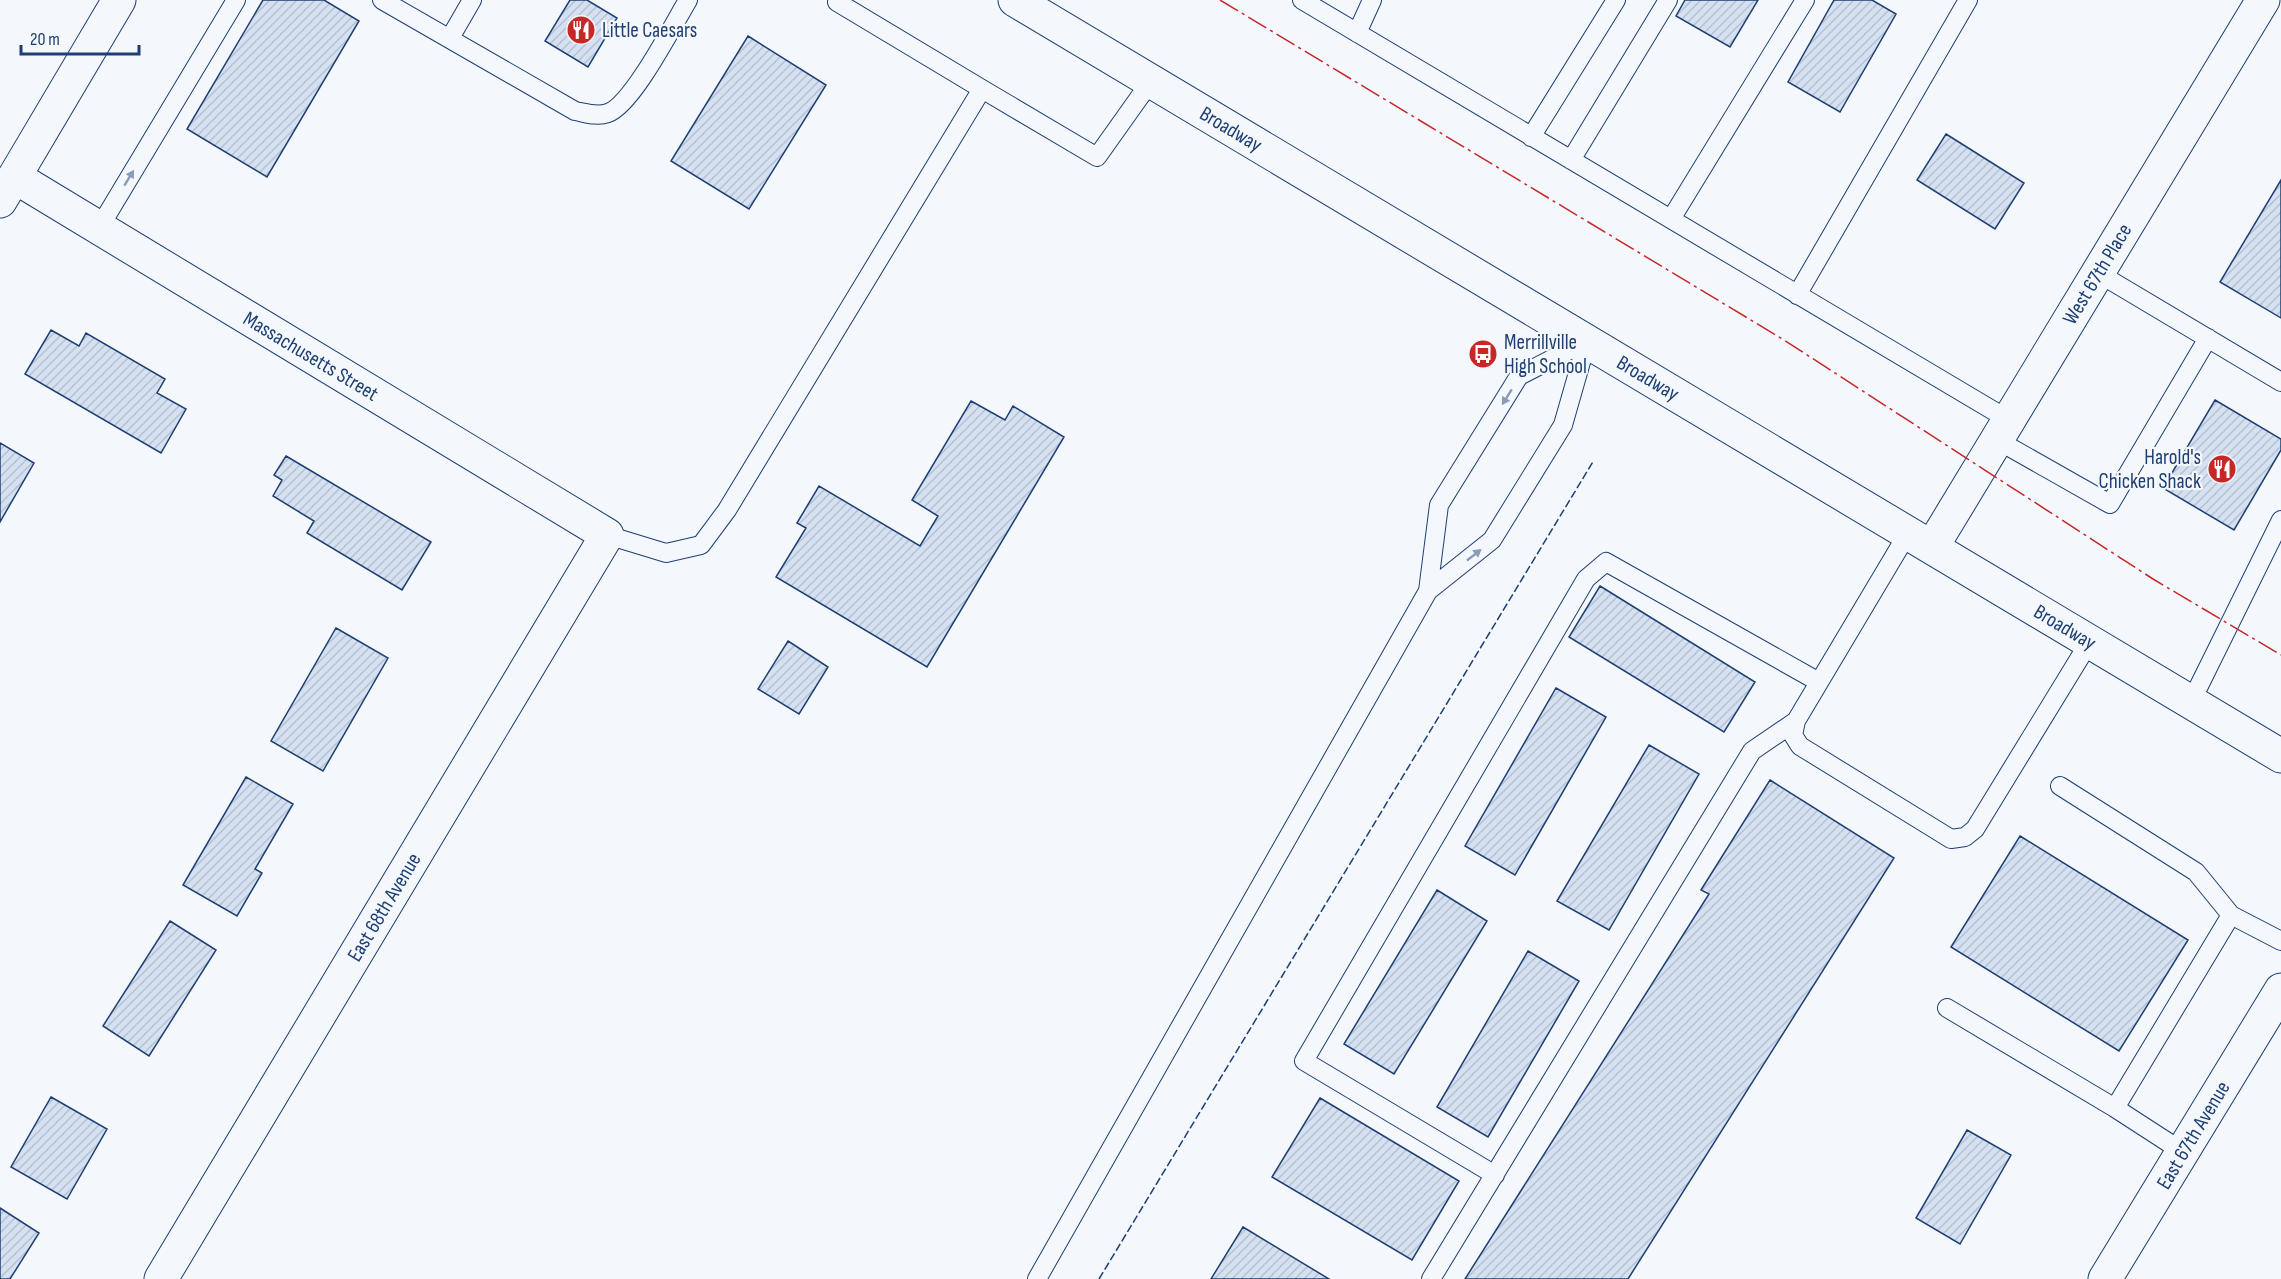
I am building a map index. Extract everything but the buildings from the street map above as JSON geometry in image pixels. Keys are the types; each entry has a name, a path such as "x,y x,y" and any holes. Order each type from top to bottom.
{"street":[{"path":"7,189 119,0"},
{"name":"Broadway","path":"1015,0 2281,756"},
{"name":"West 67th Place","path":"1920,540 2003,430 2263,0"},
{"name":"Massachusetts Street","path":"7,189 99,228 607,535"},
{"name":"East 68th Avenue","path":"161,1279 607,535"},
{"name":"East 67th Avenue","path":"2105,1279 2281,990"}],"lane":[{"path":"99,228 236,0"},
{"path":"382,0 575,111 594,115 608,113 628,98 688,0"},
{"path":"1302,0 1797,295 2003,430 2110,504 2208,338"},
{"path":"1357,33 1372,0"},
{"path":"1531,137 1616,0"},
{"path":"1571,160 1668,0"},
{"path":"1671,219 1805,0"},
{"path":"1797,295 1968,0"},
{"path":"450,38 469,1"},
{"path":"836,1 1097,157 1151,81"},
{"path":"607,535 666,553 701,544 734,500 982,90"},
{"path":"2098,273 2281,382"},
{"path":"1428,591 1439,505 1520,376 1587,341"},
{"path":"1037,1279 1428,591 1492,540 1563,426 1587,341"},
{"path":"2191,702 2281,520"},
{"path":"1920,540 1819,682 1796,721 1793,735 1800,746 1951,839 1965,837 1975,829 2090,641"},
{"path":"1495,1174 1304,1061 1586,579 1606,562 1819,682"},
{"path":"1431,1279 1752,751 1796,721"},
{"path":"2060,786 2196,872 2231,915 2281,941"},
{"path":"2115,1108 2231,915"},
{"path":"1947,1008 2115,1108 2183,1152"}],"fence":[{"path":"1099,1279 1594,460"}],"power":[{"path":"1220,0 1784,340 2153,579 2281,655"}],"place":[{"name":"Little Caesars","path":"581,30"},
{"name":"Merrillville High School","path":"1483,354"},
{"name":"Harold's Chicken Shack","path":"2222,469"}]}
